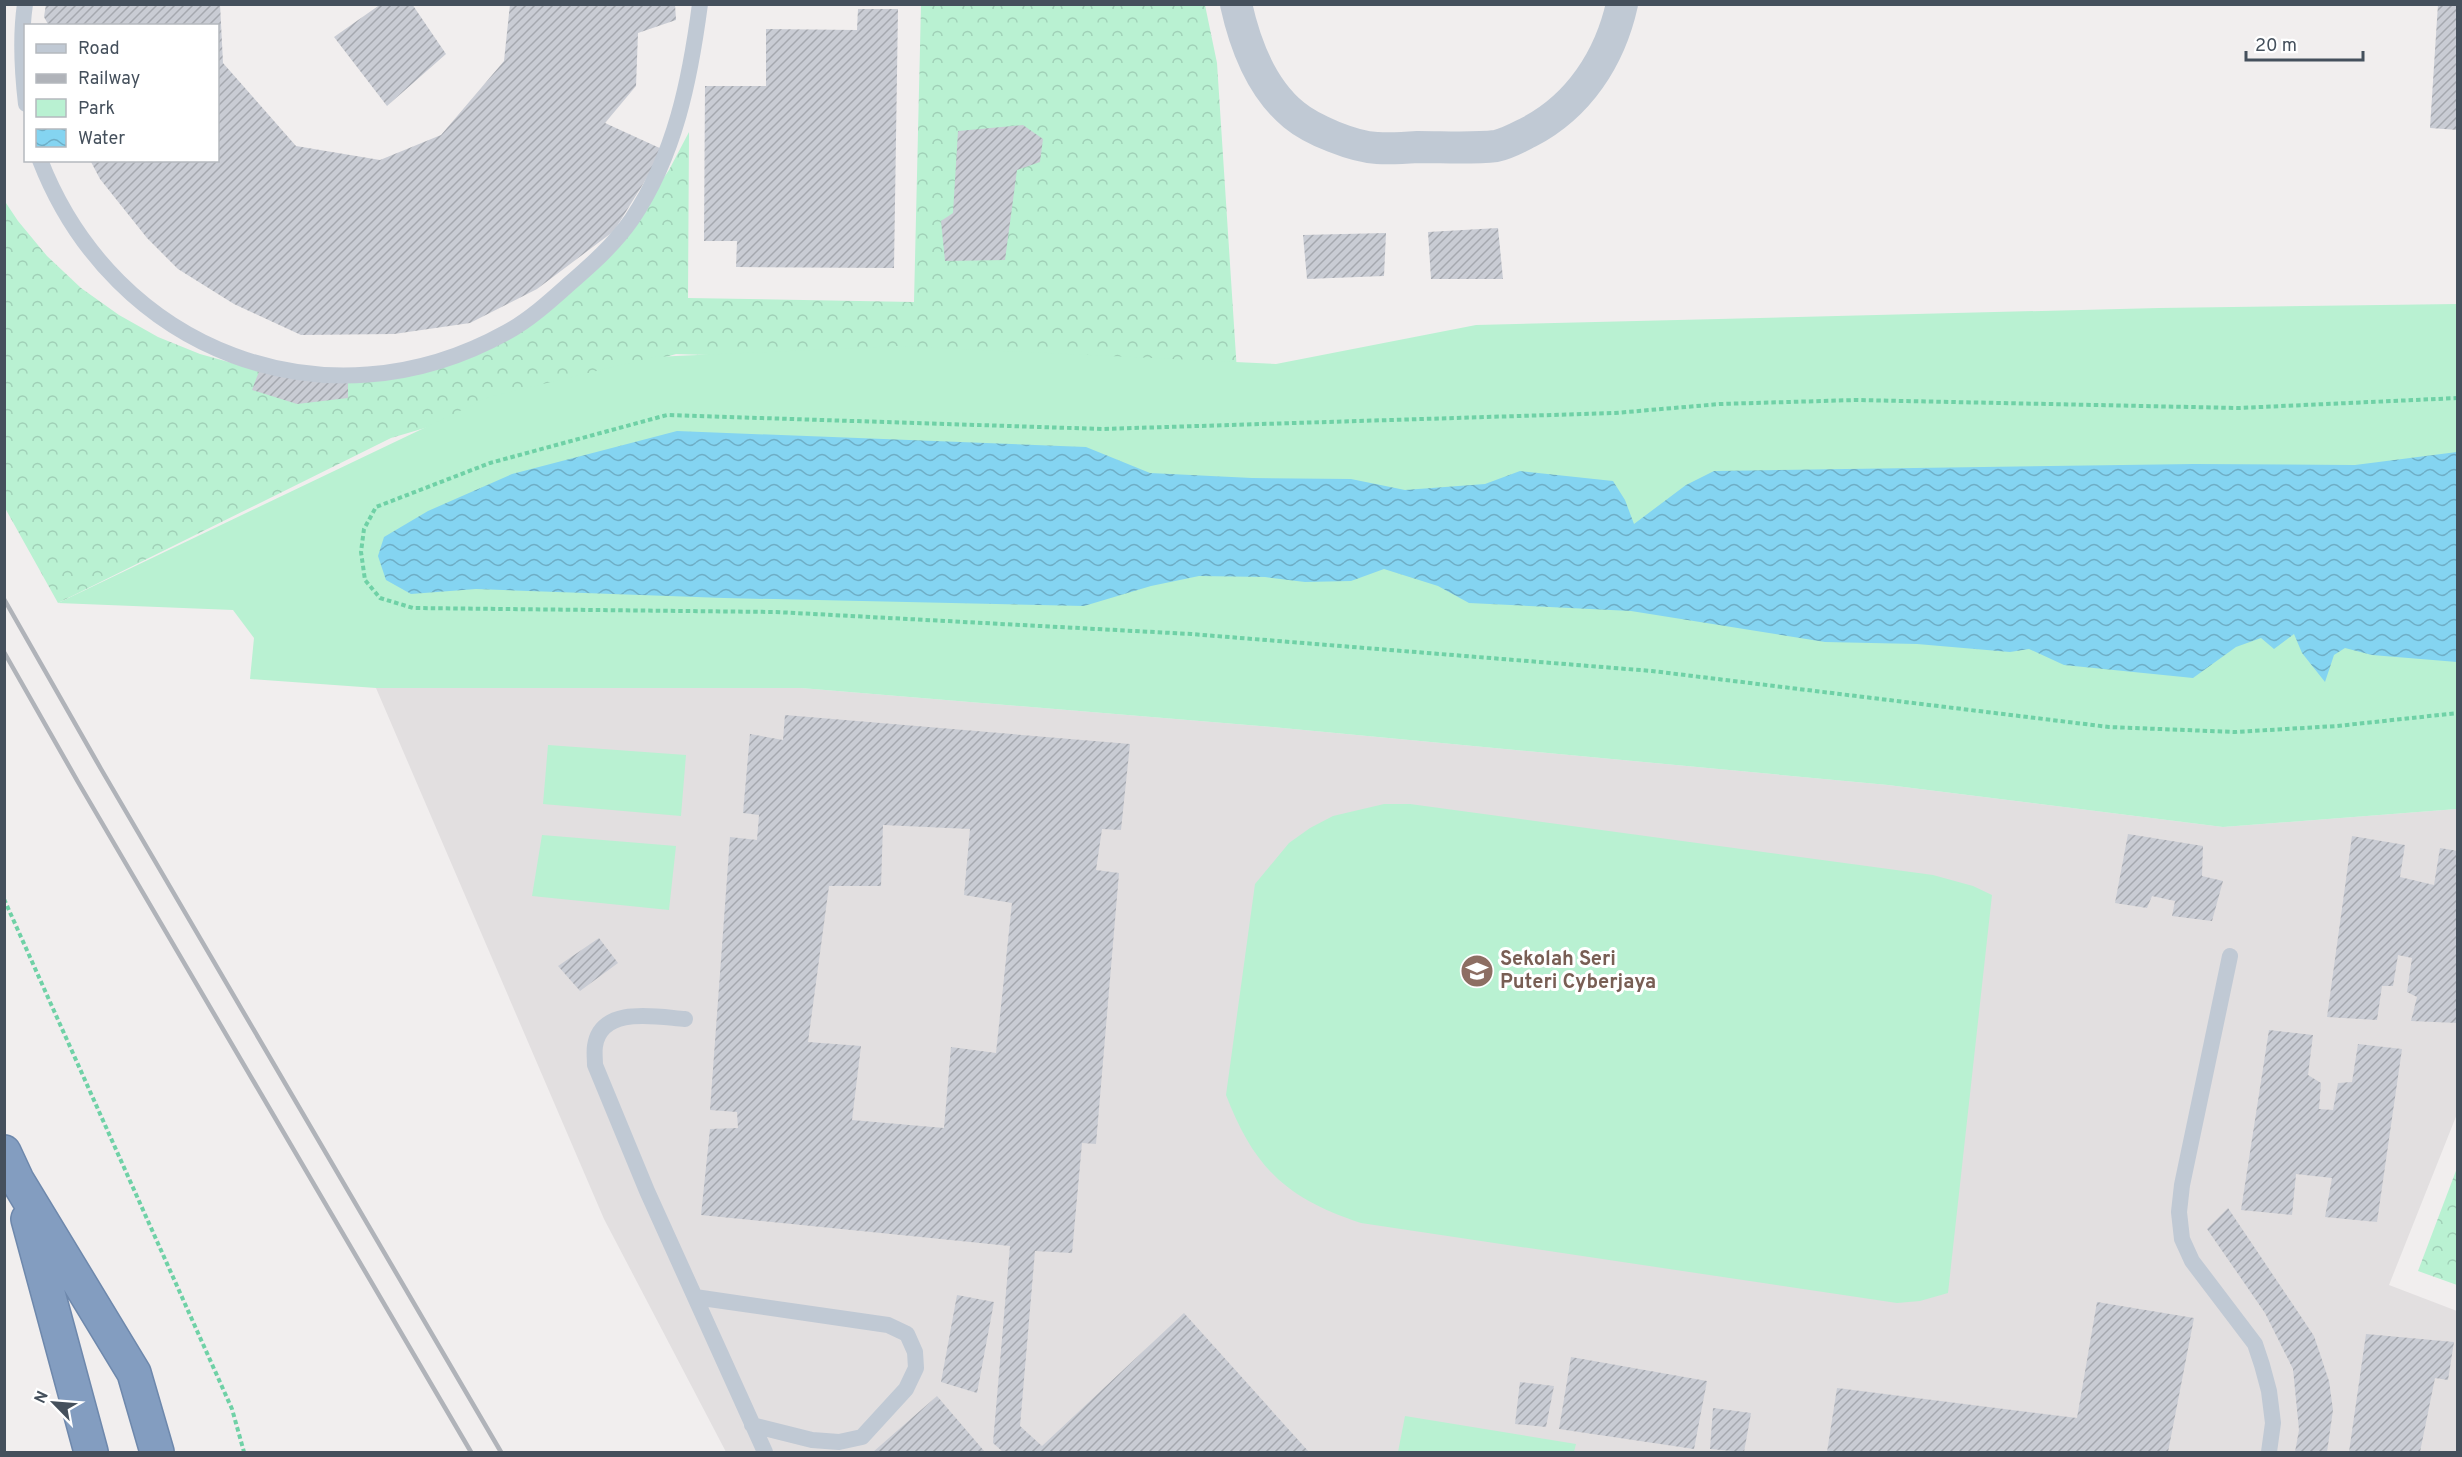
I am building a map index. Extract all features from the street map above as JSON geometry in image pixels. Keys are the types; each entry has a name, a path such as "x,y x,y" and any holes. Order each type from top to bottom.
{"highway":[{"path":"11,1166 91,1452"},
{"path":"11,1166 134,1372 157,1452"}],"street":[{"path":"1236,4 1256,65 1273,95 1295,116 1324,132 1350,142 1376,148 1497,146 1538,128 1577,96 1591,77 1617,29 1622,4"}],"lane":[{"path":"24,86 22,26 25,4"},
{"path":"41,162 51,189 71,226 96,259 124,290 156,316 192,338 229,355 268,367 309,374 351,376 391,372 432,363 471,350 508,332 542,308 604,253 630,221 653,186 670,148 679,118 700,4"},
{"path":"2230,956 2182,1185 2179,1212 2182,1239 2192,1261 2255,1344 2269,1391 2273,1424 2269,1452"},
{"path":"685,1019 633,1016 618,1019 602,1029 595,1045 595,1065 647,1191 765,1452"},
{"path":"695,1297 888,1325 907,1334 915,1352 916,1368 906,1389 862,1437 839,1442 812,1440 752,1425"}],"path":[{"path":"2457,398 2239,408 1856,400 1720,404 1615,413 1511,417 1101,429 667,415 490,463 376,507 364,529 361,552 365,580 380,598 413,608 776,612 1191,634 1652,671 2109,727 2235,732 2337,726 2457,713"},
{"path":"4,899 232,1409 244,1452"}],"shaded area":[{"name":"Sekolah Seri Puteri Cyberjaya","path":"376,688 801,688 1272,727 1888,785 2223,827 2457,809 2457,1114 2389,1285 2457,1311 2457,1452 726,1452 604,1219"}],"green space":[{"path":"921,5 1205,5 1217,63 1237,372 676,354 391,438 58,603 5,508 4,200 47,256 81,288 119,315 158,337 200,354 243,366 378,371 465,347 544,304 644,207 669,170 689,132 688,298 914,302"},
{"path":"2457,304 2457,809 2223,827 1888,785 1272,727 801,688 376,688 250,679 254,638 233,610 58,603 489,397 654,357 900,346 1276,364 1476,325 2159,308"},
{"path":"548,745 686,755 681,816 543,804"},
{"path":"1384,804 1410,804 1933,875 1973,886 1992,895 1948,1293 1920,1301 1897,1303 1361,1223 1313,1203 1276,1177 1248,1142 1226,1095 1255,884 1289,843 1310,828 1333,816"},
{"path":"542,835 676,846 669,910 532,896"},
{"path":"2457,1168 2457,1285 2418,1271"},
{"path":"1405,1416 1576,1444 1574,1452 1398,1452"}],"water":[{"path":"677,431 1086,447 1150,473 1252,478 1351,479 1405,490 1485,484 1520,471 1613,481 1625,500 1634,524 1686,485 1714,471 2194,464 2355,465 2457,452 2457,662 2372,655 2345,648 2334,655 2325,682 2302,653 2294,634 2274,649 2261,638 2236,647 2193,678 2064,665 2029,649 2010,652 1917,644 1825,642 1631,611 1469,603 1438,586 1384,569 1351,581 1305,582 1265,577 1199,576 1151,586 1084,606 724,598 476,589 411,594 386,580 378,556 384,537 428,511 512,474"}],"building":[{"path":"46,4 220,4 223,63 296,146 380,160 441,135 504,61 510,4 675,4 676,20 638,33 636,86 605,123 664,150 614,231 537,289 470,323 394,334 301,335 234,304 178,269 147,238 100,179 91,162 219,162 219,24 48,24 44,17"},
{"path":"381,4 412,4 446,54 387,106 334,37"},
{"path":"2438,4 2458,4 2458,130 2430,128"},
{"path":"858,9 898,9 894,268 736,267 737,241 704,241 705,86 766,86 766,29 857,30"},
{"path":"1023,125 1043,139 1040,162 1017,170 1005,260 945,261 941,221 953,213 958,131"},
{"path":"1498,228 1503,279 1431,279 1428,232"},
{"path":"1386,233 1384,276 1307,279 1303,235"},
{"path":"261,366 348,374 348,398 297,404 252,390"},
{"path":"785,715 1130,744 1121,830 1102,829 1096,870 1119,873 1096,1144 1082,1143 1072,1253 1035,1251 1020,1426 1042,1446 1184,1313 1309,1452 1003,1452 993,1443 1010,1246 701,1215 710,1129 738,1128 737,1112 710,1110 730,837 757,840 759,815 743,813 750,734 783,740","holes":["883,825 970,829 964,895 1012,903 996,1053 951,1047 944,1128 852,1120 861,1046 808,1042 829,886 881,886"]},
{"path":"2128,834 2203,846 2202,876 2223,881 2212,921 2172,916 2175,901 2152,896 2147,908 2115,903"},
{"path":"2352,836 2405,845 2400,877 2434,885 2440,848 2458,851 2458,1023 2411,1021 2417,997 2407,992 2412,958 2398,955 2393,986 2382,986 2377,1020 2327,1017"},
{"path":"599,938 618,963 580,991 558,966"},
{"path":"2269,1030 2313,1035 2308,1075 2321,1083 2319,1109 2333,1110 2338,1083 2352,1082 2358,1044 2402,1049 2377,1222 2325,1217 2332,1178 2296,1174 2292,1215 2241,1210"},
{"path":"2228,1208 2314,1336 2329,1381 2333,1410 2327,1452 2295,1452 2299,1430 2293,1369 2265,1313 2207,1229"},
{"path":"957,1295 994,1302 977,1393 941,1382"},
{"path":"2097,1302 2194,1318 2168,1452 1827,1452 1837,1388 2077,1418"},
{"path":"2366,1334 2454,1342 2448,1380 2435,1378 2420,1452 2349,1452"},
{"path":"1571,1357 1707,1381 1694,1449 1559,1429"},
{"path":"1520,1382 1554,1386 1546,1427 1515,1424"},
{"path":"937,1396 985,1452 873,1452"},
{"path":"1713,1408 1751,1413 1744,1452 1710,1449"}],"railway":[{"path":"4,599 501,1452"},
{"path":"4,652 471,1452"}],"place":[{"name":"Sekolah Seri Puteri Cyberjaya","path":"1477,971"}]}
